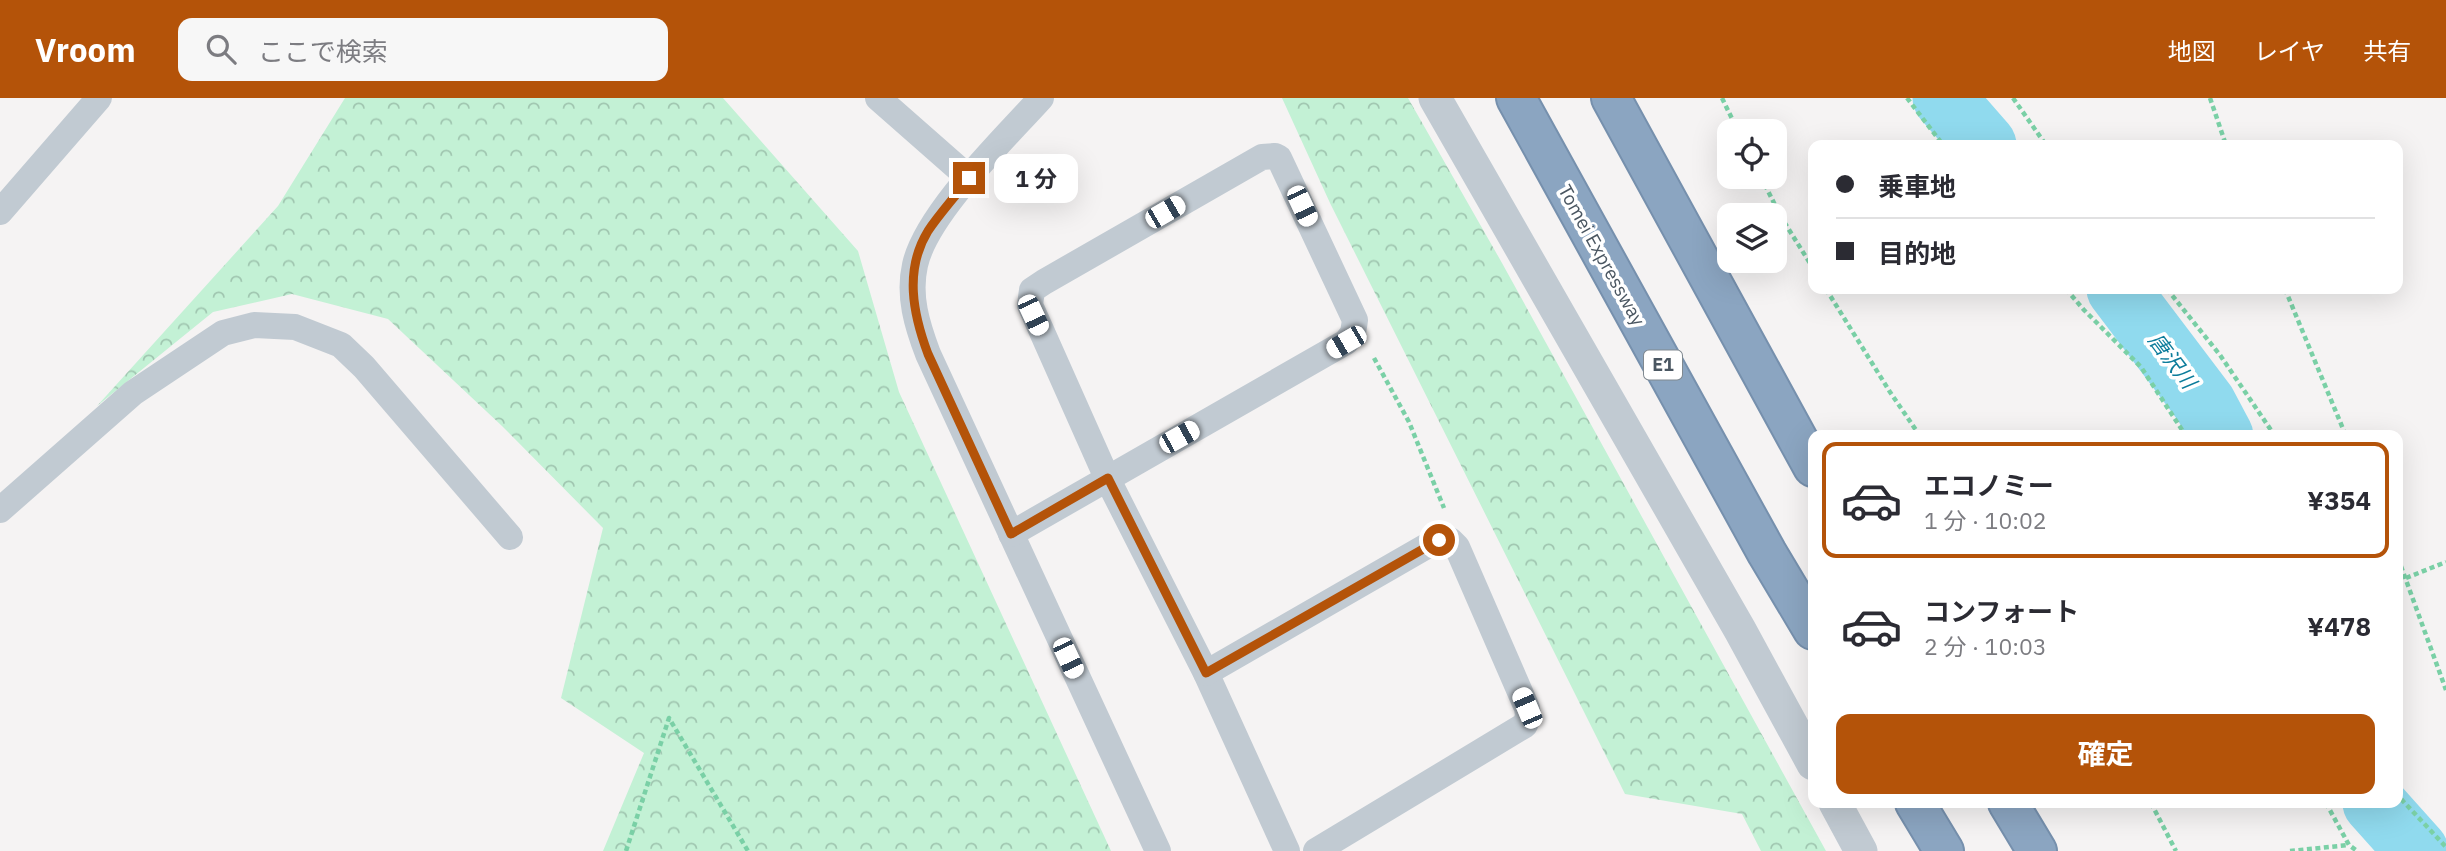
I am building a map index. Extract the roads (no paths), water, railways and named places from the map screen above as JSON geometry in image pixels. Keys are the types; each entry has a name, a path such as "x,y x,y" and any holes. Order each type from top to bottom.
{"highway":[{"name":"Tomei Expressway","path":"1516,98 1754,530 1808,622"},
{"path":"1611,98 1808,458"},
{"path":"1918,808 1944,851"},
{"path":"2011,808 2037,851"}],"street":[{"path":"0,212 99,98"},
{"path":"878,98 969,178"},
{"path":"1041,98 969,178 928,232 915,268 913,301 920,335 928,354 1158,851"},
{"path":"1435,98 1733,618 1808,755"},
{"path":"1011,534 1108,478 1346,342 1353,333 1354,320 1281,160 1275,156 1262,157 1044,282 1032,290 1030,305 1108,478 1206,673 1287,851"},
{"path":"0,510 133,393 223,333 254,325 295,327 341,345 364,367 510,537"},
{"path":"1206,673 1439,540 1450,540 1457,547 1527,708 1525,725 1316,851"},
{"path":"1838,808 1861,851"}],"waterway":[{"name":"唐沢川","path":"1944,98 1981,140"},
{"name":"唐沢川","path":"2122,294 2205,404 2219,430"},
{"name":"唐沢川","path":"2378,808 2417,851"}]}
